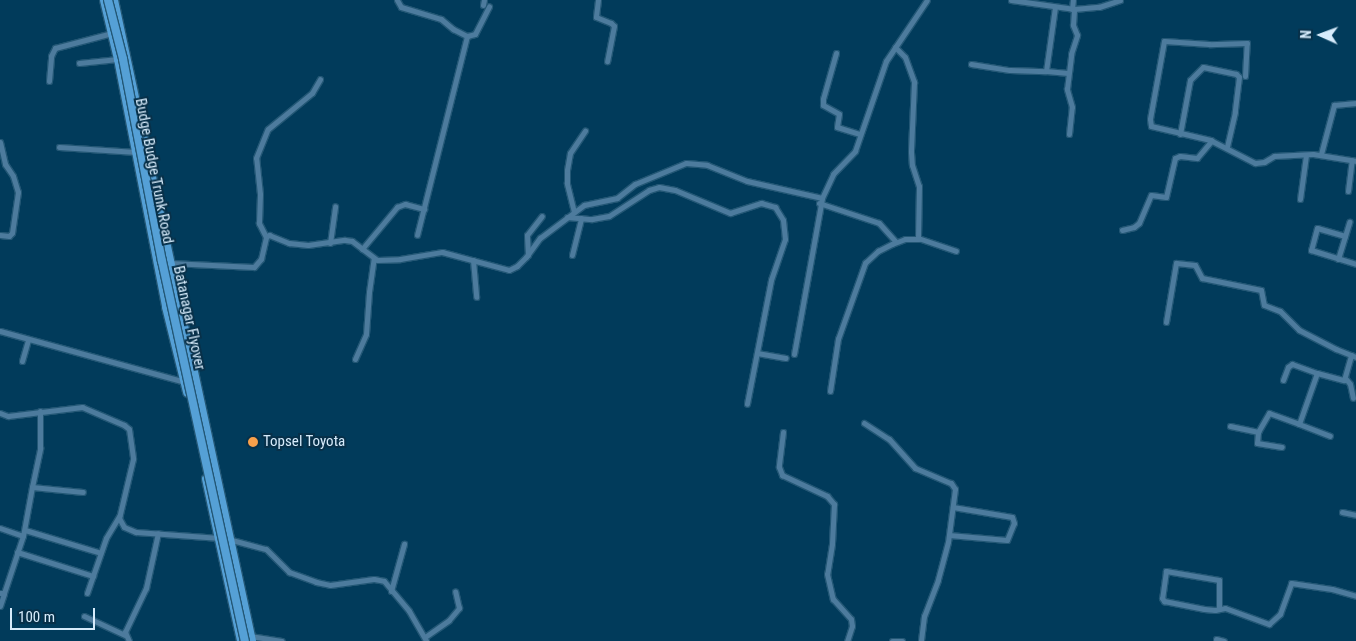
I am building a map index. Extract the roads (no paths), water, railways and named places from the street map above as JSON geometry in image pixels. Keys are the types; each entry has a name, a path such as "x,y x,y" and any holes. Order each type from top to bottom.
{"street":[{"name":"Budge Budge Trunk Road","path":"104,0 118,59 166,307 185,382 241,641"},
{"name":"Batanagar Flyover","path":"108,0 123,59 162,260 249,639"},
{"name":"Budge Budge Trunk Road","path":"114,0 230,540 249,639"},
{"path":"398,0 401,8 441,19 453,29 467,36 475,34 485,4"},
{"path":"598,0 596,18 611,23 614,26 607,61"},
{"path":"794,354 822,198 836,171 855,151 886,61 927,0"},
{"path":"1011,0 1073,9 1099,7 1120,0"},
{"path":"1070,134 1072,107 1067,89 1068,73 1077,32 1073,25 1073,0"},
{"path":"1046,71 1055,7"},
{"path":"49,81 51,56 55,48 112,33"},
{"path":"417,235 467,36"},
{"path":"1245,76 1247,42 1208,44 1164,41 1150,123 1154,128 1212,140 1254,163 1264,162 1274,156 1321,154 1354,161 1348,191"},
{"path":"895,47 905,57 914,82 911,152 912,165 919,186 919,239"},
{"path":"836,53 823,105 839,114 838,128 860,134"},
{"path":"79,64 118,59"},
{"path":"971,64 1010,70 1068,73"},
{"path":"1180,134 1190,80 1203,68 1236,74 1239,77 1235,112 1227,148"},
{"path":"170,263 254,267 261,259 266,237 259,223 260,194 256,158 268,129 312,93 320,79"},
{"path":"1321,154 1334,105 1356,103"},
{"path":"574,212 567,183 567,170 570,154 585,131"},
{"path":"1122,230 1134,228 1139,223 1152,195 1166,197 1175,158 1180,156 1197,158 1212,140"},
{"path":"0,142 5,164 15,180 18,192 12,233 9,236 0,235"},
{"path":"59,147 136,152"},
{"path":"1300,199 1306,155"},
{"path":"266,237 272,235 288,243 308,245 345,240 352,241 374,258 394,260 442,252 509,270 517,266 528,255 540,238 574,212 595,202 617,198 635,184 686,163 706,165 747,181 773,185 816,198 822,198"},
{"path":"567,217 602,218 617,214 645,192 659,187 675,190 730,213 761,203 774,207 783,220 785,239 771,280 747,404"},
{"path":"816,198 821,204 879,223 896,242"},
{"path":"362,249 397,207 405,204 424,209"},
{"path":"330,243 335,206"},
{"path":"528,255 527,235 542,216"},
{"path":"572,255 581,218"},
{"path":"1338,259 1349,222"},
{"path":"1345,236 1319,228 1315,230 1311,251 1356,264"},
{"path":"830,391 838,339 859,274 869,259 896,242 919,239 956,251"},
{"path":"355,359 366,334 374,258"},
{"path":"473,260 476,297"},
{"path":"1166,322 1175,264 1178,262 1195,265 1202,278 1261,290 1264,305 1280,311 1299,330 1353,356 1346,378"},
{"path":"0,331 185,382"},
{"path":"22,361 28,340"},
{"path":"757,353 786,358"},
{"path":"1283,380 1288,367 1292,364 1341,380 1346,378"},
{"path":"1299,424 1317,372"},
{"path":"1346,378 1350,384 1353,398"},
{"path":"0,413 8,416 82,407 129,429 133,460 120,516 106,538 87,593"},
{"path":"0,606 2,593 24,533 40,448 40,411"},
{"path":"1282,447 1258,443 1258,432 1269,413 1330,436"},
{"path":"864,424 889,439 916,468 953,484 955,489 949,535 938,580 924,616 921,641"},
{"path":"1230,426 1258,432"},
{"path":"783,432 779,467 782,475 827,496 834,504 832,544 827,574 833,599 851,619 852,626 847,641"},
{"path":"32,487 83,492"},
{"path":"949,535 1007,540 1014,523 1012,517 954,508"},
{"path":"1342,512 1356,515"},
{"path":"120,516 124,527 136,532 218,537 266,549 280,566 302,578 330,585 362,580 381,580 409,611 426,639 449,620 459,608 455,591"},
{"path":"0,528 101,553"},
{"path":"125,635 146,588 158,533"},
{"path":"391,591 404,544"},
{"path":"17,552 93,576"},
{"path":"1220,609 1219,580 1166,571 1163,600 1204,609 1220,609 1227,608 1272,623 1280,614 1290,584 1293,582 1356,596"},
{"path":"84,616 125,635 129,641"},
{"path":"249,639 282,641"},
{"path":"1216,639 1224,641"},
{"path":"892,641 902,641"}],"place":[{"name":"Topsel Toyota","path":"253,442"}]}
